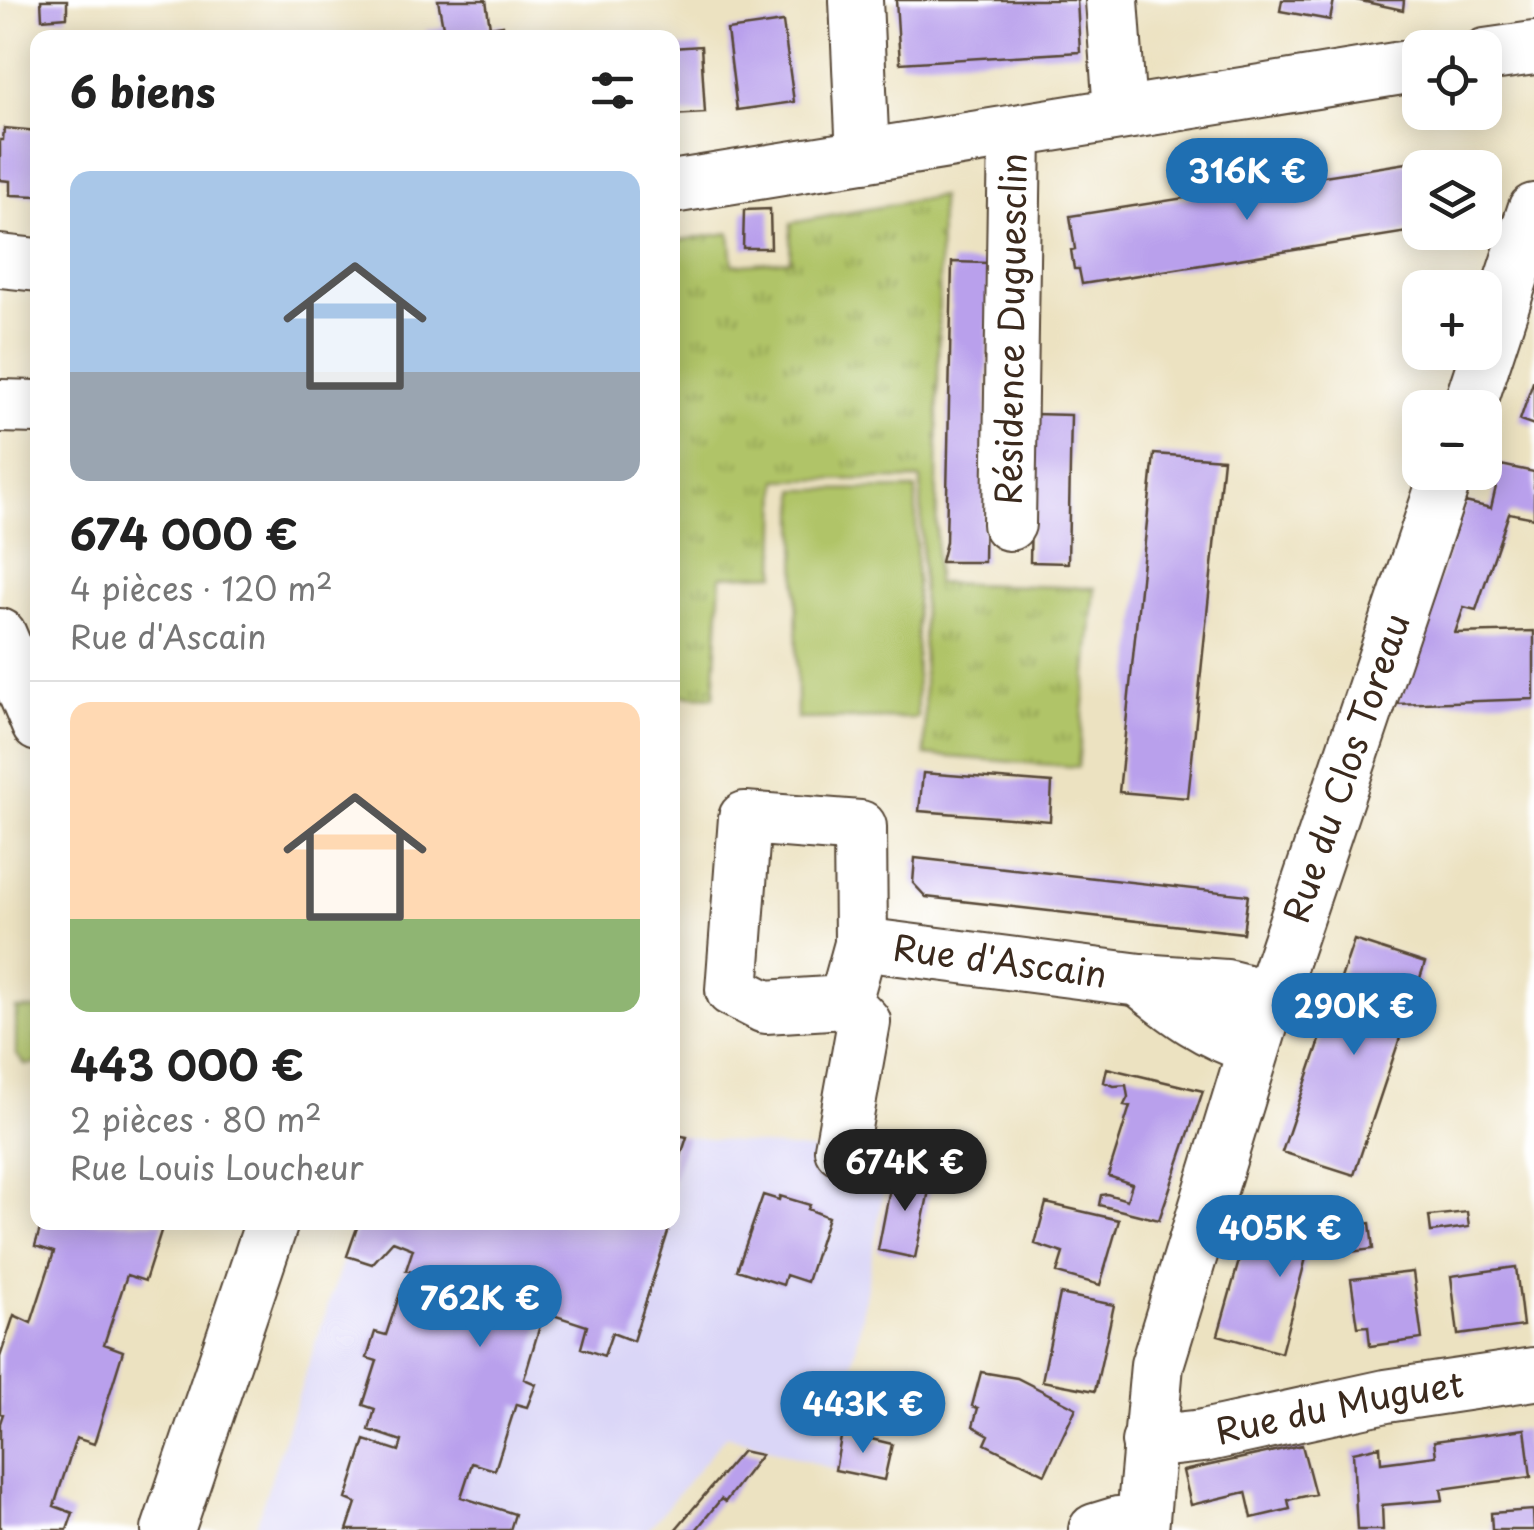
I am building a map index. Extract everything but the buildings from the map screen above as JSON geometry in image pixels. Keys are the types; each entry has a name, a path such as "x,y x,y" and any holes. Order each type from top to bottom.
{"street":[{"path":"856,0 863,156"},
{"path":"1112,0 1120,112"},
{"path":"1502,53 1534,48"},
{"path":"680,186 1402,69"},
{"name":"Résidence Duguesclin","path":"1009,524 1015,132"},
{"path":"1475,390 1534,210"},
{"path":"0,261 30,264"},
{"path":"0,406 30,407"},
{"name":"Rue du Clos Toreau","path":"1126,1528 1148,1442 1157,1365 1270,998 1441,490"},
{"path":"0,636 30,706"},
{"name":"Rue d'Ascain","path":"745,818 860,827 861,944 846,1002 765,1007 732,990 745,818"},
{"name":"Rue d'Ascain","path":"861,944 1140,980 1226,986 1270,998"},
{"name":"Rue d'Ascain","path":"1140,980 1198,1025 1254,1048"},
{"path":"841,1149 864,1022 846,1002"},
{"path":"168,1530 269,1230"},
{"name":"Rue du Muguet","path":"1148,1442 1204,1436 1386,1396 1534,1374"}],"shaded area":[{"path":"680,1136 889,1159 835,1470 726,1435 648,1530 254,1530 353,1230 680,1230"}],"green space":[{"path":"940,196 936,583 1095,588 1078,767 925,755 921,479 778,480 776,574 721,576 714,697 680,695 680,240 730,233 733,265 790,260 791,223"},
{"path":"916,489 917,718 797,719 796,490"},
{"path":"16,1009 30,1009 30,1064 16,1054"}]}
